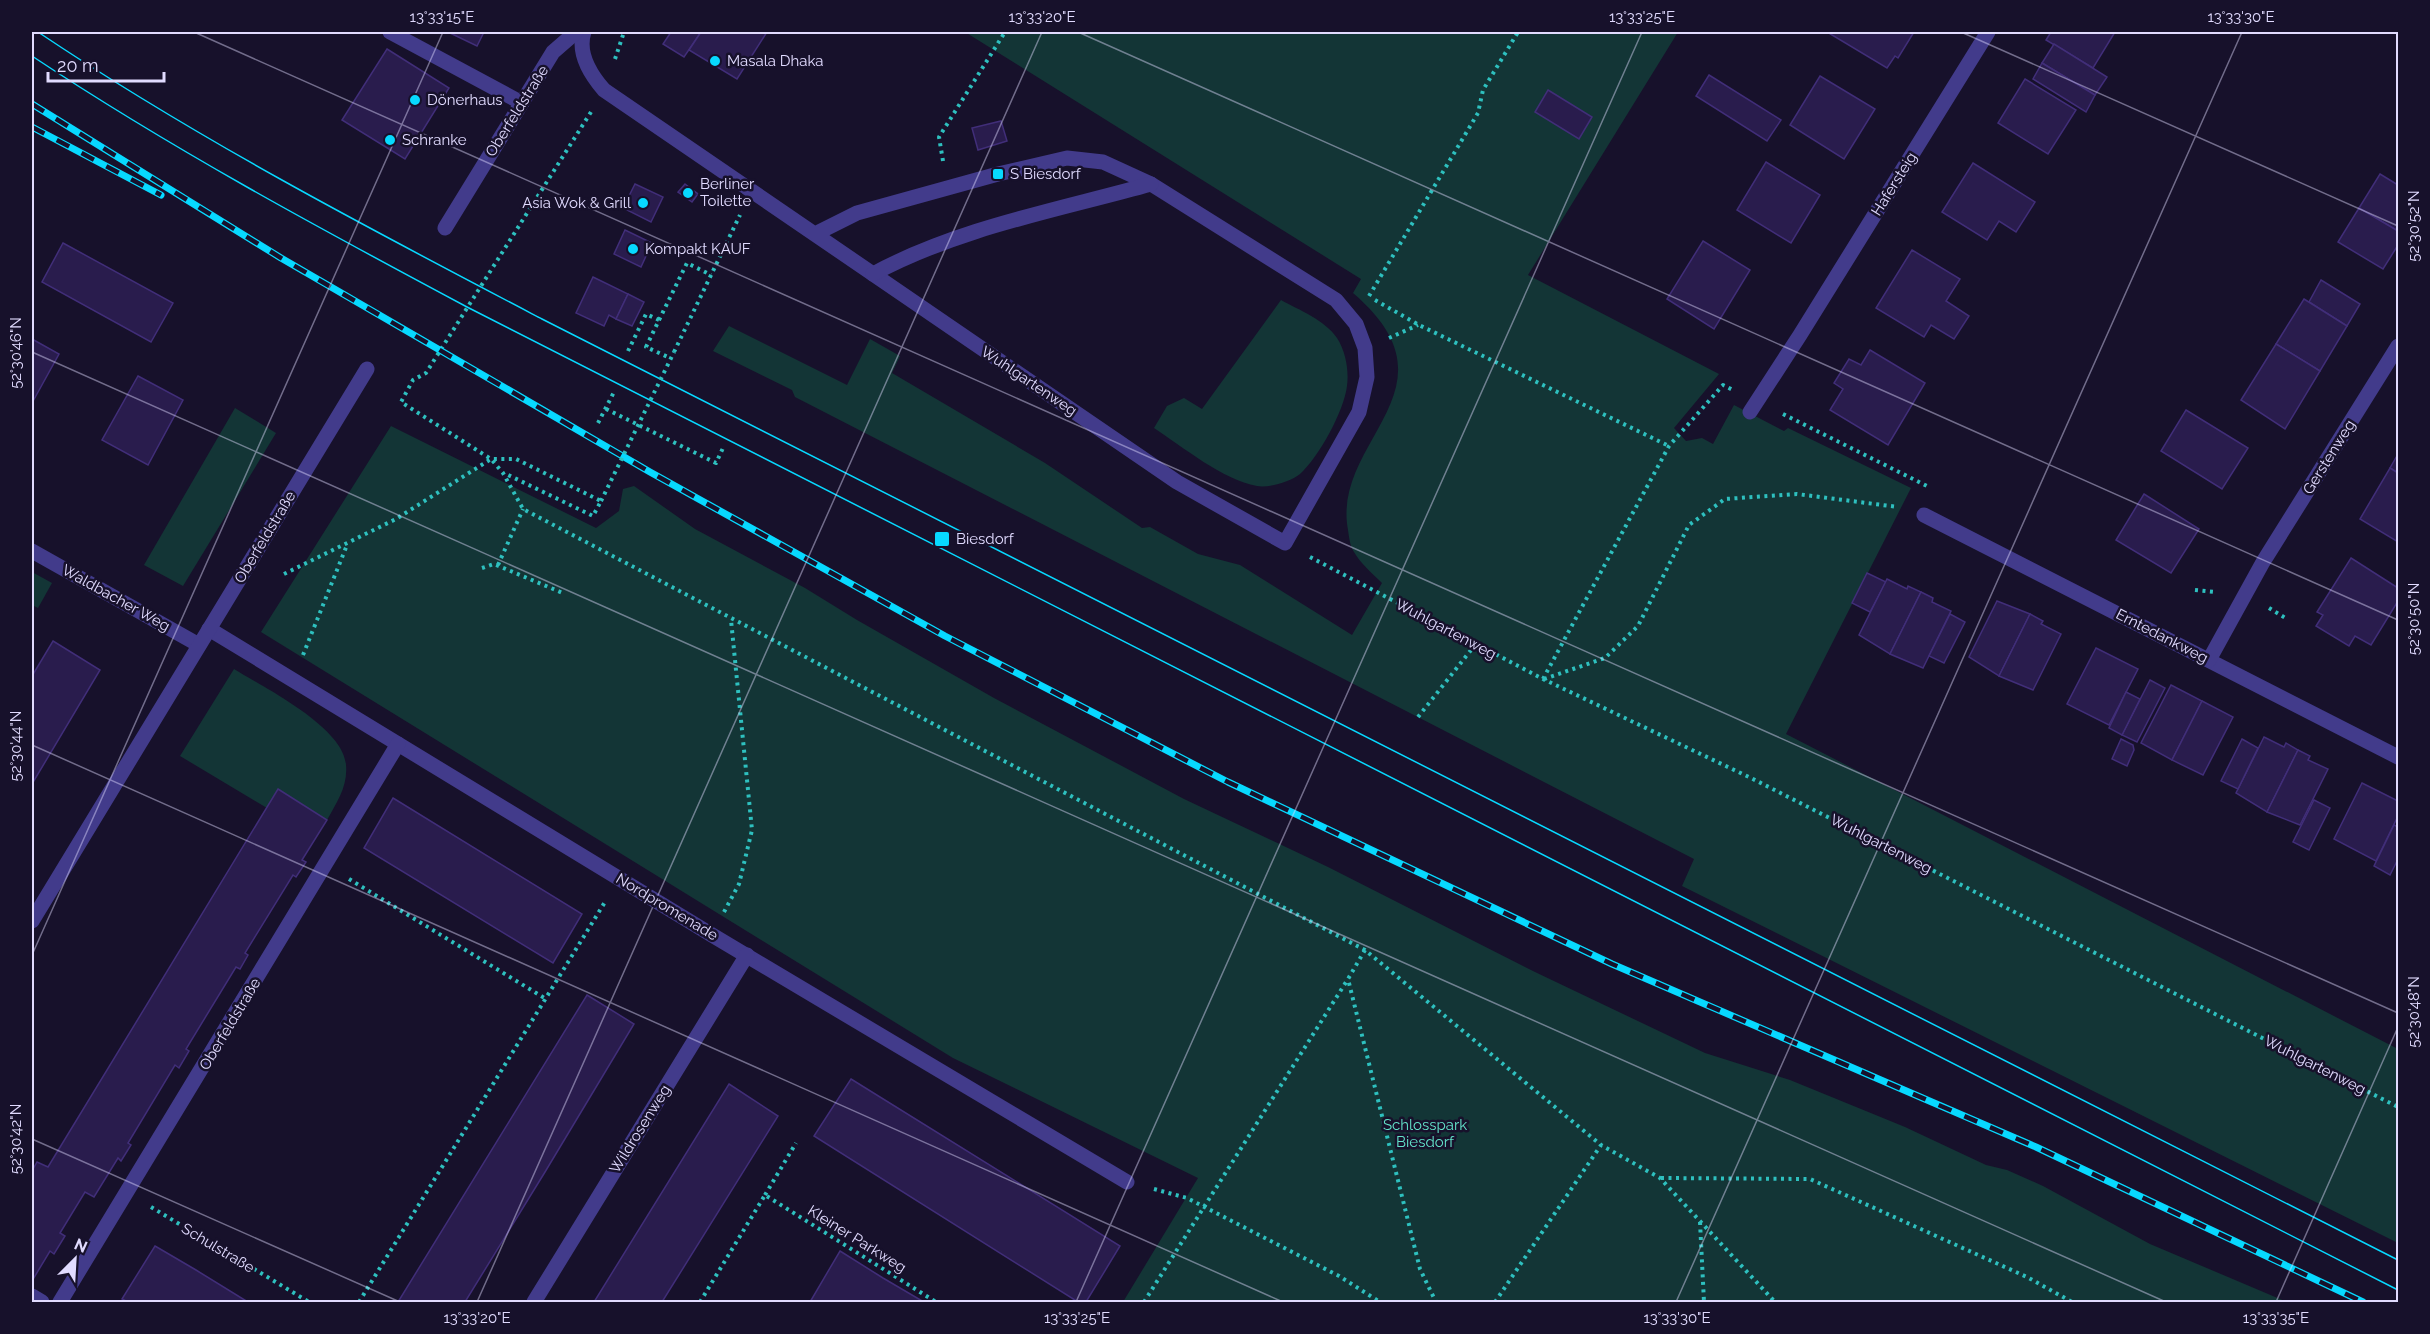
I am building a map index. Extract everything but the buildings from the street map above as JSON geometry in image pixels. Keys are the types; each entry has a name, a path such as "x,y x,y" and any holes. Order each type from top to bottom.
{"street":[{"path":"390,32 522,103"},
{"name":"Oberfeldstraße","path":"445,228 553,52 576,32"},
{"name":"Wuhlgartenweg","path":"584,32 581,40 589,74 604,90 1177,482 1285,543"},
{"name":"Hafersteig","path":"1753,406 1800,336 1988,32"},
{"path":"814,234 857,213 948,187 1067,158 1103,162 1151,184 1336,300 1356,324 1365,348 1366,377 1362,400 1359,412 1285,543"},
{"path":"873,274 906,256 996,226 1151,184"},
{"name":"Gerstenweg","path":"2209,660 2260,568 2398,346"},
{"name":"Oberfeldstraße","path":"32,921 367,369"},
{"name":"Erntedankweg","path":"1924,515 2398,757"},
{"name":"Waldbacher Weg","path":"32,551 199,645"},
{"name":"Nordpromenade","path":"209,628 712,935 1127,1182"},
{"name":"Oberfeldstraße","path":"60,1302 398,744"},
{"name":"Wildrosenweg","path":"534,1302 747,955"},
{"path":"32,1296 42,1302"}],"path":[{"path":"948,187 939,137 1005,32"},
{"path":"1369,296 1478,114 1483,90 1518,32"},
{"path":"604,90 426,373 413,380 401,402 491,459 503,473 523,509 1365,950 1601,1146 1660,1178 1775,1302"},
{"path":"503,473 593,516 752,191"},
{"path":"670,358 646,347 687,263 711,275"},
{"path":"1336,300 1369,296 1419,325 1669,446"},
{"path":"628,351 646,314 659,320"},
{"path":"1543,679 1669,446 1723,385 1753,406"},
{"path":"598,423 614,392"},
{"path":"606,409 716,463 723,448"},
{"path":"284,574 396,519 491,459 516,459 601,501"},
{"path":"1543,679 1605,658 1638,626 1689,525 1725,499 1797,494 1908,508 1924,515"},
{"path":"498,565 523,509"},
{"name":"Wuhlgartenweg","path":"1285,543 1475,645 1751,778 2398,1107"},
{"path":"292,679 347,544"},
{"path":"482,568 498,565 565,594"},
{"path":"712,935 739,884 752,831 730,619"},
{"path":"1418,717 1475,645"},
{"path":"325,865 546,999"},
{"path":"359,1302 620,878"},
{"path":"1144,1302 1365,950"},
{"path":"1348,979 1420,1269 1436,1302"},
{"path":"700,1302 796,1143"},
{"path":"1495,1302 1601,1146"},
{"path":"1660,1178 1810,1179 2027,1277 2072,1302"},
{"path":"1127,1182 1187,1198 1339,1276 1380,1302"},
{"name":"Schulstraße","path":"127,1193 309,1302"},
{"name":"Kleiner Parkweg","path":"765,1195 936,1302"},
{"path":"1700,1222 1704,1302"}],"green space":[{"path":"965,32 1678,32 1528,275 1719,374 1674,428 1686,441 1702,438 1713,444 1734,405 1784,431 1788,428 1911,488 1786,734 2398,1049 2398,1243 1682,886 1694,859 795,397 792,390 713,351 729,326 847,385 870,339 900,356 892,373 1045,463 1142,528 1150,527 1198,554 1240,565 1352,635 1382,583 1360,560 1352,547 1348,530 1348,498 1357,468 1386,413 1396,386 1397,358 1384,327 1353,293 1361,279"},
{"path":"1281,300 1319,321 1337,338 1346,362 1347,386 1336,420 1315,457 1300,474 1285,482 1257,486 1244,483 1217,470 1154,428 1167,406 1184,398 1202,409"},
{"path":"235,408 276,433 183,586 144,565"},
{"name":"Schlosspark Biesdorf","path":"391,426 596,528 619,511 623,489 634,486 695,529 805,588 994,698 1184,799 1328,867 1535,972 1705,1053 1790,1080 1905,1127 1986,1165 2007,1170 2043,1186 2150,1244 2287,1302 1123,1302 1198,1178 953,1058 261,632"},
{"path":"32,572 52,583 38,608 32,605"},
{"path":"234,669 300,710 332,736 342,751 346,765 345,780 341,794 327,820 278,790 267,808 180,756"}],"tram line":[{"path":"38,32 160,110 223,147 349,217 542,319 2398,1260"},
{"path":"32,56 192,155 467,307 2398,1290"}],"railway":[{"path":"32,104 281,258 650,472 945,636 1228,782 1612,964 2036,1147 2363,1302"},
{"path":"32,127 161,195"}],"place":[{"name":"Masala Dhaka","path":"715,61"},
{"name":"Dönerhaus","path":"415,100"},
{"name":"Schranke","path":"390,140"},
{"name":"S Biesdorf","path":"998,174"},
{"name":"Berliner Toilette","path":"688,193"},
{"name":"Asia Wok & Grill","path":"643,203"},
{"name":"Kompakt KAUF","path":"633,249"},
{"name":"Biesdorf","path":"942,539"}]}
